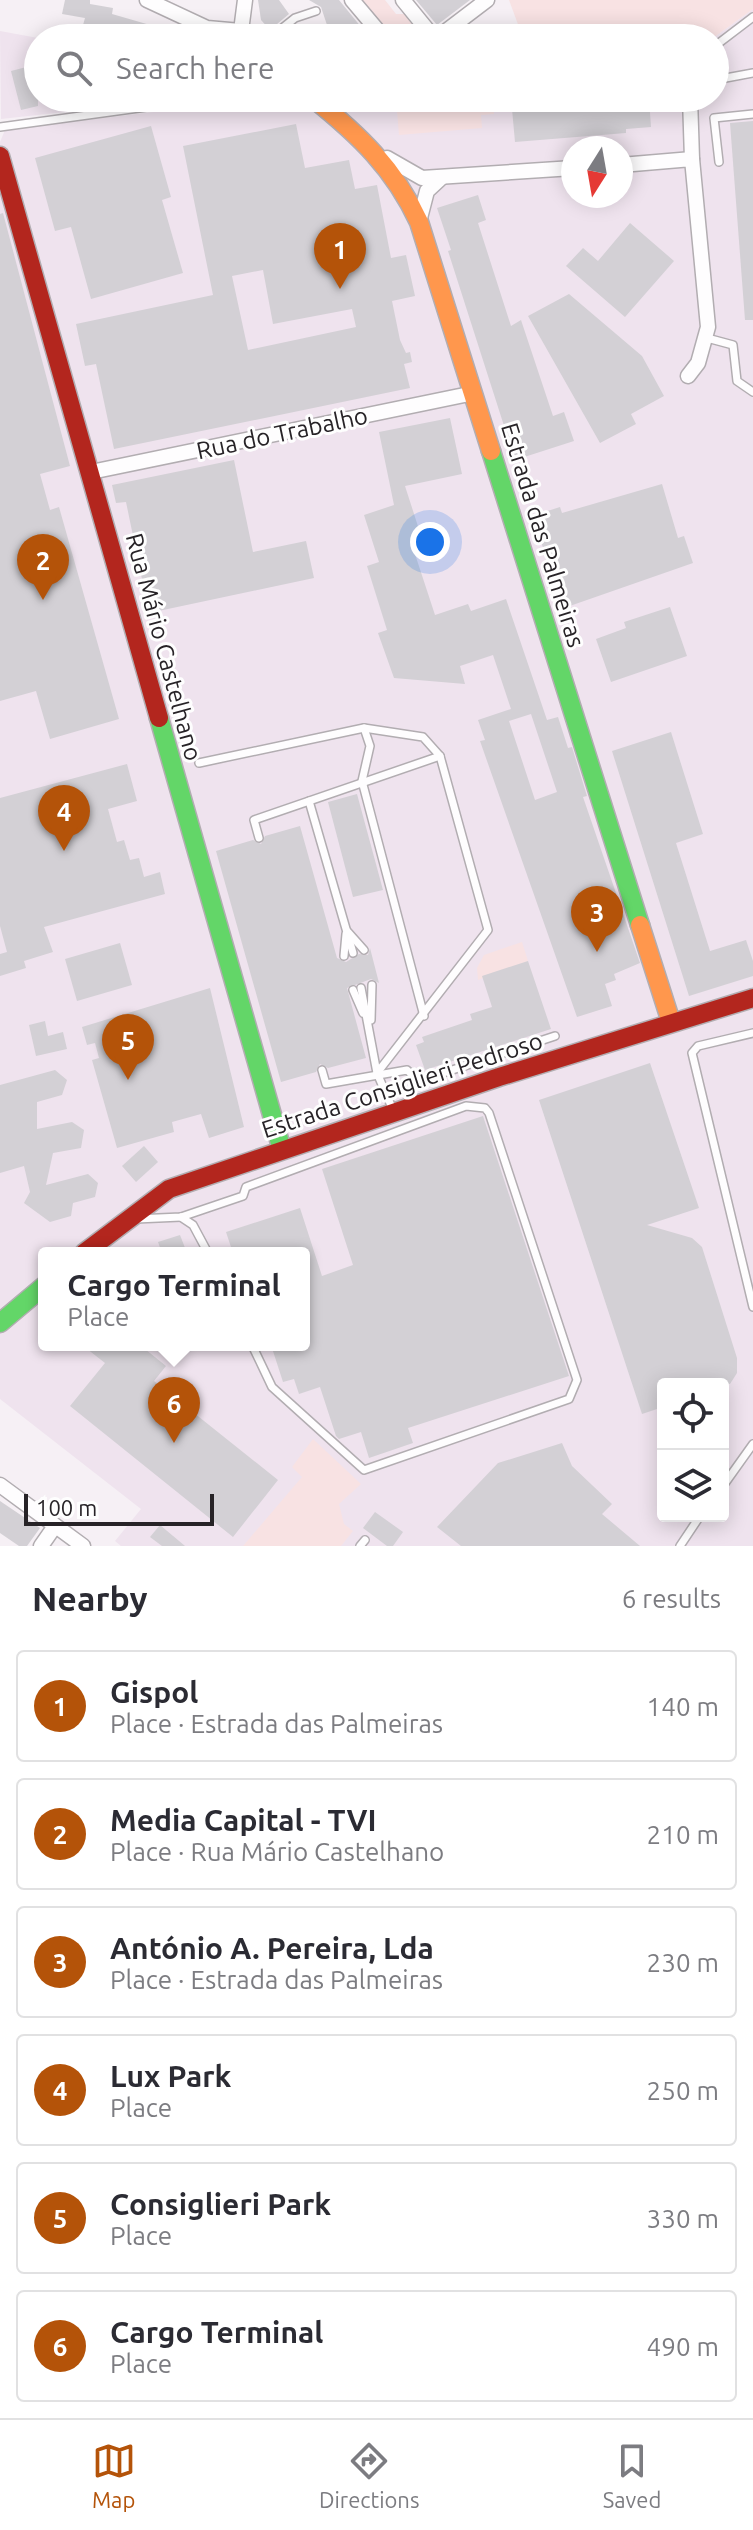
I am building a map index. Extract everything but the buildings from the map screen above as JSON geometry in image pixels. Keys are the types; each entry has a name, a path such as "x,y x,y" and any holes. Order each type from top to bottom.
{"street":[{"path":"147,0 176,6 201,24"},
{"path":"244,24 245,0"},
{"path":"352,0 372,24"},
{"path":"455,24 487,0"},
{"path":"406,1 425,24"},
{"name":"Estrada das Palmeiras","path":"330,112 383,156 404,187 419,222 671,1022"},
{"path":"688,376 698,363 707,338 690,112"},
{"name":"Rua Mário Castelhano","path":"0,156 282,1150"},
{"path":"383,156 422,178 561,169"},
{"path":"633,164 692,159"},
{"path":"419,222 427,191 441,178"},
{"name":"Rua do Trabalho","path":"91,472 474,393"},
{"name":"Estrada Consiglieri Pedroso","path":"91,1247 169,1189 394,1112 753,998"},
{"path":"0,1323 38,1291"},
{"path":"0,1485 83,1546"},
{"path":"41,1546 55,1526"}],"lane":[{"path":"288,24 316,11"},
{"path":"729,35 753,17"},
{"path":"729,77 753,73"},
{"path":"0,127 110,112"},
{"path":"719,162 714,118 753,114"},
{"path":"707,338 733,345 737,381 753,392"},
{"path":"364,728 370,746 362,781 424,1016"},
{"path":"199,763 364,728 423,737 440,756 488,930 377,1073"},
{"path":"259,838 254,820 440,756"},
{"path":"309,801 347,930 348,955"},
{"path":"347,930 364,950"},
{"path":"372,985 371,1030 377,1073 394,1112"},
{"path":"357,989 371,1030"},
{"path":"753,1033 698,1046 692,1053 753,1307"},
{"path":"322,1070 326,1084 407,1070 419,1081 555,1036"},
{"path":"126,1219 181,1217 243,1196 246,1187 466,1106 485,1108 577,1380 569,1399 364,1470 272,1387 255,1351"},
{"path":"181,1217 193,1225 205,1247"},
{"path":"729,1478 753,1444"},
{"path":"680,1546 696,1522"}],"shaded area":[{"path":"361,0 385,0 396,14 406,14 411,24 380,24"},
{"path":"509,0 753,0 753,9 729,26 518,24"},
{"path":"753,9 753,1546 121,1546 115,1541 141,1509 0,1399 0,142 5,130 153,112 729,112 729,26"},
{"path":"0,31 24,35 24,112 65,112 1,119"},
{"path":"397,112 494,112 481,115 482,128 399,135"},
{"path":"522,942 528,961 478,980 477,968 484,955"},
{"path":"313,1439 361,1484 339,1504 344,1524 353,1531 341,1546 243,1546 302,1477 292,1467"}],"traffic: fast":[{"path":"491,451 640,925"},
{"path":"159,718 282,1150"},
{"path":"0,1323 38,1291"}],"traffic: slow":[{"path":"330,112 387,169 419,222 491,451"},
{"path":"640,925 671,1022"}],"traffic: jam":[{"path":"0,156 159,718"},
{"path":"92,1247 169,1189 499,1077 753,998"}],"place":[{"name":"Gispol","path":"340,289"},
{"name":"Media Capital - TVI","path":"43,600"},
{"name":"Lux Park","path":"64,851"},
{"name":"António A. Pereira, Lda","path":"597,952"},
{"name":"Consiglieri Park","path":"128,1080"},
{"name":"Cargo Terminal","path":"174,1443"}]}
